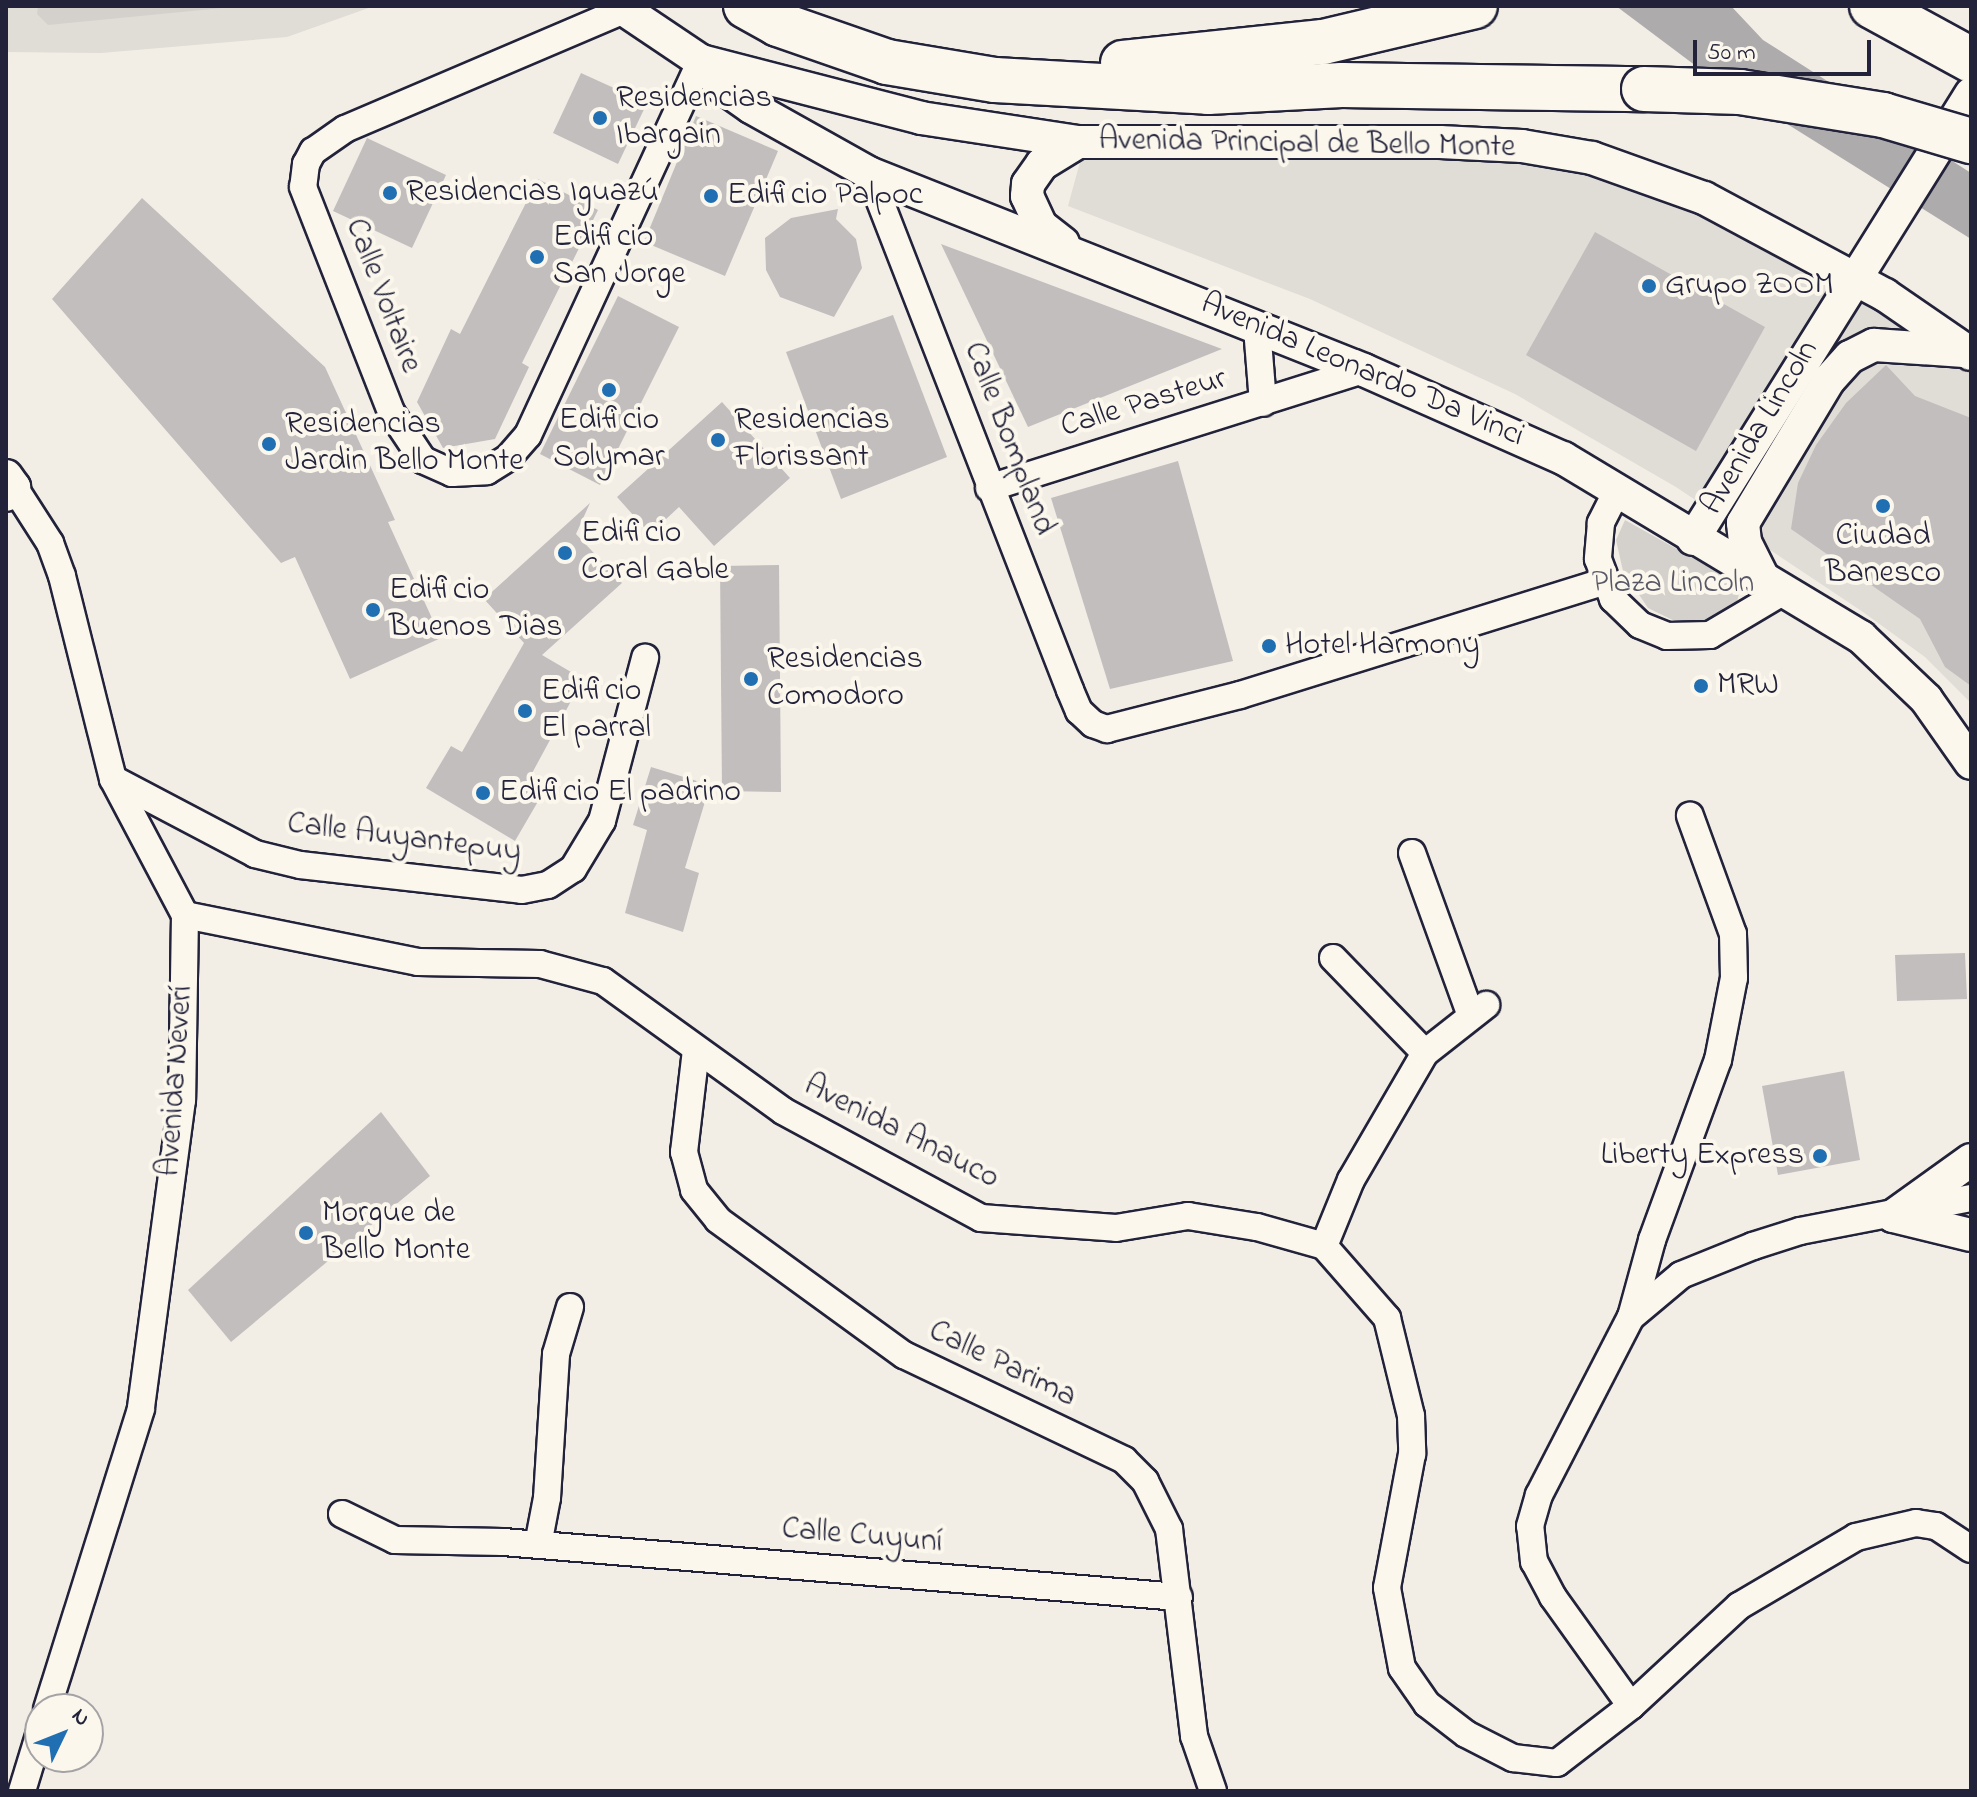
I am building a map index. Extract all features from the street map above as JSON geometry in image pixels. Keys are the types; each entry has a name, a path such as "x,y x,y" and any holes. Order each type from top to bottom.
{"highway":[{"path":"746,6 778,24 887,62 995,80 1208,92 1342,85 1740,92 1883,115 1958,63 1872,6"},
{"path":"779,6 817,25 986,61 1148,63 1323,42 1475,6"}],"street":[{"name":"Avenida Principal de Bello Monte","path":"622,8 701,61 868,108 1078,142 1440,142 1522,146 1592,158 1704,198 1853,277 1969,352"},
{"name":"Calle Voltaire","path":"622,8 345,129 313,151 306,164 303,187 391,412 423,460 452,473 475,474 508,458 528,435 701,61"},
{"name":"Avenida Leonardo Da Vinci","path":"701,61 721,86 751,107 869,173 1075,251 1364,370 1505,430 1617,491 1861,637 1895,666 1926,699 1971,763"},
{"name":"Avenida Lincoln","path":"1693,539 1875,242 1958,63"},
{"path":"1075,251 1041,226 1027,196 1028,184 1042,164 1078,142"},
{"name":"Calle Bompland","path":"869,173 989,488 1079,711 1093,724 1107,729 1240,695 1603,582"},
{"path":"1257,328 1263,403"},
{"path":"1617,491 1598,541 1603,582 1624,613 1667,636 1710,635 1774,585 1745,542 1743,523 1829,380 1850,357 1874,345 1969,352"},
{"name":"Calle Pasteur","path":"989,488 1364,370"},
{"name":"Avenida Neverí","path":"9,486 50,543 62,576 113,779 185,915 182,1100 141,1409 52,1693"},
{"name":"Calle Auyantepuy","path":"113,779 255,854 300,865 522,890 548,885 573,869 602,821 645,658"},
{"path":"1631,1706 1553,1597 1534,1562 1530,1526 1545,1484 1631,1317 1652,1240 1718,1060 1734,978 1733,934 1690,816"},
{"path":"1412,853 1478,1009 1425,1053 1351,1180 1324,1246 1387,1318 1411,1416 1412,1454 1387,1588 1402,1668 1427,1704 1466,1734 1513,1758 1557,1763 1631,1706 1739,1606 1856,1537 1916,1523 1936,1526 1971,1549"},
{"name":"Avenida Anauco","path":"185,915 418,962 540,964 603,981 783,1111 981,1218 1116,1228 1188,1216 1257,1227 1324,1246"},
{"path":"1333,958 1425,1053"},
{"name":"Calle Parima","path":"696,1050 684,1152 694,1190 718,1220 904,1355 1124,1460 1160,1503 1179,1597 1194,1736 1213,1791"},
{"path":"1893,1216 1971,1160"},
{"path":"1631,1317 1662,1287 1702,1264 1800,1231 1893,1216 1971,1198"},
{"path":"1893,1216 1971,1235"},
{"path":"538,1545 547,1498 556,1354 570,1307"},
{"name":"Calle Cuyuní","path":"342,1514 395,1540 538,1545 1179,1597"}],"shaded area":[{"path":"6,6 374,6 287,37 101,53 6,52"},
{"path":"1616,6 1731,6 1763,40 1971,173 1971,239 1704,72"},
{"path":"1086,140 1529,145 1690,193 1971,365 1971,703 1925,657 1863,612 1676,487 1515,394 1310,299 1068,206"}],"green space":[{"path":"38,6 243,6 48,25 37,14"},
{"name":"Plaza Lincoln","path":"1625,520 1741,585 1734,615 1689,628 1648,608 1623,571 1616,540"}],"building":[{"name":"Residencias Ibargain","path":"581,73 647,103 618,164 553,133"},
{"name":"Edificio Palpoc","path":"696,116 778,151 725,276 644,242"},
{"name":"Residencias Iguazú","path":"367,138 446,175 412,248 333,211"},
{"path":"538,179 598,210 522,363 529,367 495,439 443,448 417,402 451,329 460,334"},
{"name":"Residencias Jardin Bello Monte","path":"142,198 325,367 395,520 388,522 441,638 350,679 295,557 281,563 52,299"},
{"path":"838,209 836,219 856,239 862,268 834,317 780,297 766,270 765,238 791,218"},
{"path":"1595,232 1765,327 1696,451 1526,355"},
{"path":"941,244 1222,349 1028,427"},
{"name":"Edificio Solymar","path":"618,296 679,327 600,485 540,454"},
{"path":"893,315 947,457 841,499 786,352"},
{"name":"Ciudad Banesco","path":"1886,365 1915,396 1971,418 1971,686 1945,667 1920,619 1791,529 1798,483 1816,445 1846,403"},
{"name":"Residencias Florissant","path":"722,402 790,478 714,546 679,507 650,534 617,497"},
{"path":"1178,461 1233,661 1110,689 1051,498"},
{"path":"590,503 576,534 622,583 542,655 583,679 524,788 540,798 515,841 426,788 451,746 462,752 524,643 484,599"},
{"name":"Residencias Comodoro","path":"779,565 781,792 722,791 720,566"},
{"path":"651,767 710,785 685,868 699,873 683,932 625,913 647,830 633,825"},
{"path":"1965,953 1967,999 1897,1001 1895,955"},
{"path":"1844,1071 1860,1160 1778,1175 1762,1086"},
{"name":"Morgue de Bello Monte","path":"381,1112 430,1176 231,1342 188,1290"}],"place":[{"name":"Residencias Ibargain","path":"600,118"},
{"name":"Residencias Iguazú","path":"390,193"},
{"name":"Edificio Palpoc","path":"711,196"},
{"name":"Edificio San Jorge","path":"537,257"},
{"name":"Grupo ZOOM","path":"1649,286"},
{"name":"Edificio Solymar","path":"609,390"},
{"name":"Residencias Florissant","path":"718,440"},
{"name":"Residencias Jardin Bello Monte","path":"269,444"},
{"name":"Ciudad Banesco","path":"1883,506"},
{"name":"Edificio Coral Gable","path":"565,553"},
{"name":"Edificio Buenos Dias","path":"373,610"},
{"name":"Hotel Harmony","path":"1269,646"},
{"name":"Residencias Comodoro","path":"751,679"},
{"name":"MRW","path":"1701,686"},
{"name":"Edificio El parral","path":"525,711"},
{"name":"Edificio El padrino","path":"483,793"},
{"name":"Liberty Express","path":"1820,1156"},
{"name":"Morgue de Bello Monte","path":"306,1233"}]}
